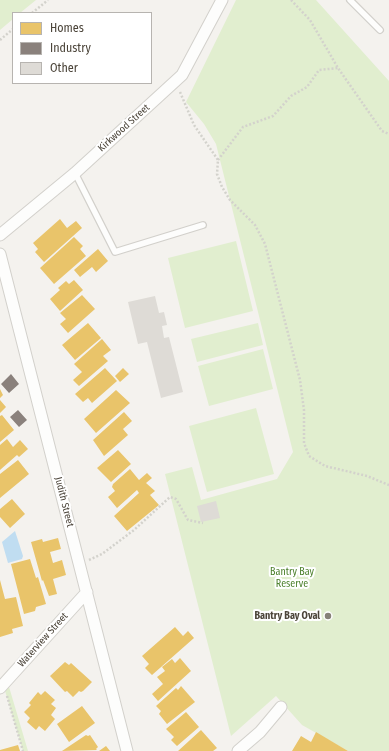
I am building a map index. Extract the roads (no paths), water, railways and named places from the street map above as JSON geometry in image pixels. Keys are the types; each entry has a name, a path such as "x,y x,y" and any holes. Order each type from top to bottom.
{"street":[{"name":"Kirkwood Street","path":"0,235 75,173 182,75 222,0"},
{"name":"Judith Street","path":"0,254 127,751"},
{"name":"Waterview Street","path":"2,686 87,592"},
{"path":"238,751 260,732 281,707"}],"lane":[{"path":"350,0 380,30"},
{"path":"75,173 115,252 203,225"}],"water":[{"path":"15,531 23,556 22,559 8,563 2,542"}],"place":[{"name":"Bantry Bay Oval","path":"328,616"}],"park label":[{"name":"Bantry Bay Reserve","path":"292,578"}]}
